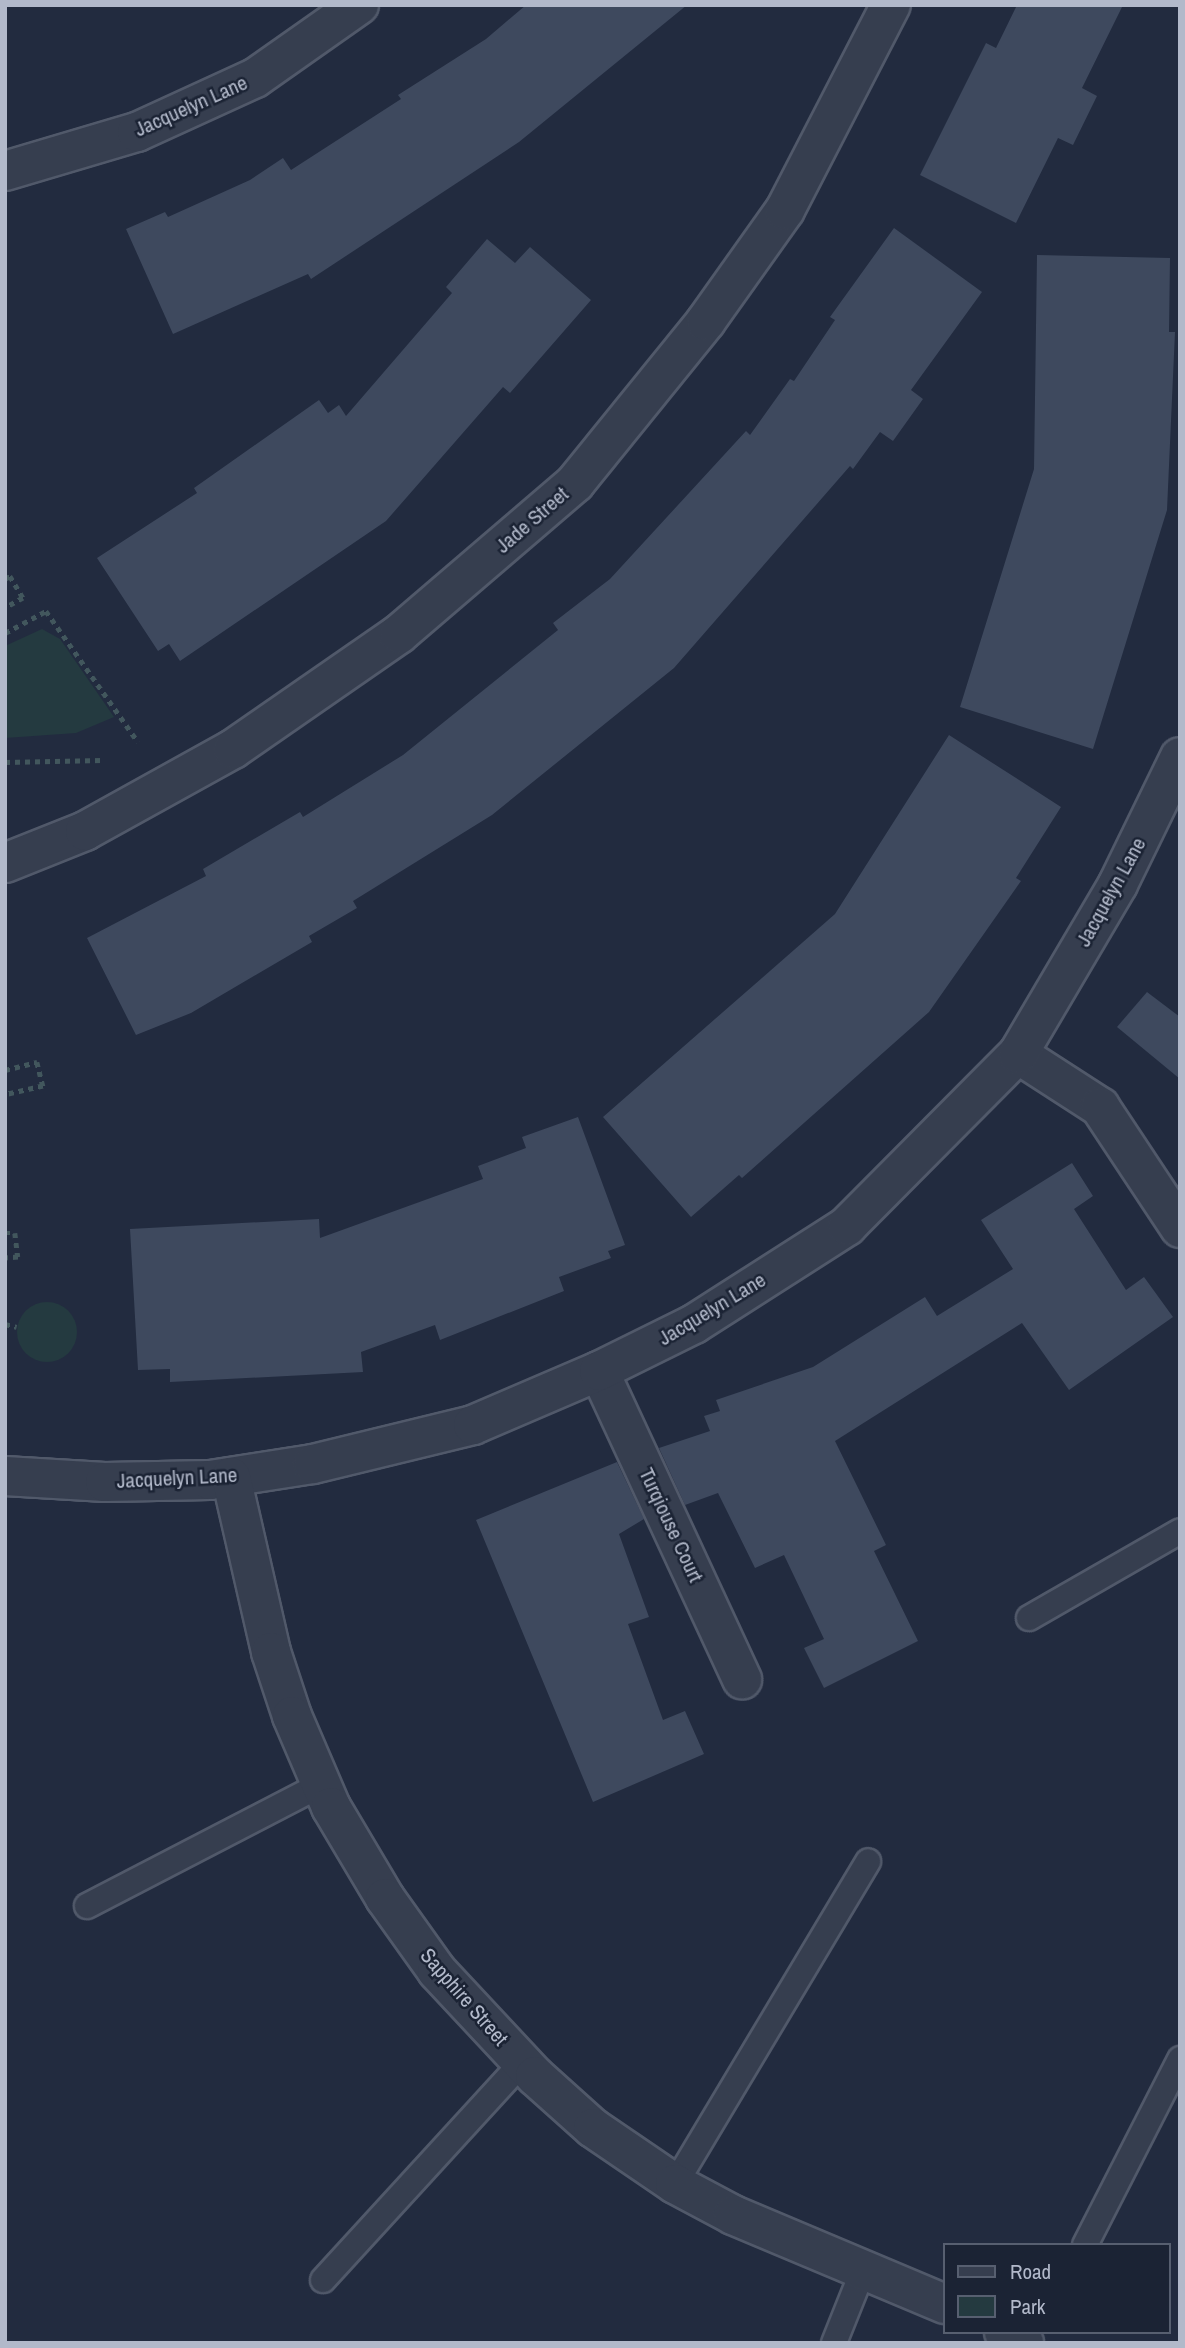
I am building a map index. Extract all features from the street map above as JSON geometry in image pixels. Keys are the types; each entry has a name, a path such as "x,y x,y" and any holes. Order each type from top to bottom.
{"street":[{"name":"Jacquelyn Lane","path":"5,171 137,132 255,78 359,5"},
{"name":"Jade Street","path":"5,863 85,831 233,749 399,634 575,483 706,321 785,210 891,5"},
{"name":"Jacquelyn Lane","path":"5,1476 105,1482 231,1477 313,1464 473,1424 599,1371 694,1324 847,1226 1018,1054 1118,884 1180,758"},
{"path":"1018,1054 1100,1107 1180,1228"},
{"name":"Turqiouse Court","path":"599,1371 742,1679"},
{"name":"Sapphire Street","path":"231,1477 271,1652 322,1784 385,1898 437,1971 522,2063 593,2128 675,2184 733,2215 944,2304"},
{"path":"1008,2334 1024,2343"}],"lane":[{"path":"1029,1618 1180,1531"},
{"path":"86,1906 322,1784"},
{"path":"675,2184 868,1861"},
{"path":"1086,2243 1180,2059"},
{"path":"323,2280 522,2063"},
{"path":"834,2343 864,2268"}],"path":[{"path":"5,579 10,576 23,598 5,608"},
{"path":"5,633 46,611 138,742"},
{"path":"5,762 103,761"},
{"path":"5,1070 37,1062 43,1086 5,1094"},
{"path":"5,1233 15,1233 18,1257 5,1258"},
{"path":"5,1324 17,1327"}],"green space":[{"path":"42,629 60,639 114,717 76,733 5,738 5,646"},
{"path":"47,1302 64,1307 72,1315 77,1332 72,1349 64,1357 47,1362 30,1357 22,1349 17,1332 22,1315 30,1307"}],"building":[{"path":"526,5 687,5 519,142 311,279 308,274 173,334 126,229 165,212 168,217 250,180 283,158 291,170 401,99 398,95 486,39"},
{"path":"1017,5 1123,5 1082,88 1097,96 1073,145 1058,138 1016,223 920,175 986,43 996,48"},
{"path":"894,228 982,292 911,390 923,399 893,441 880,432 853,469 850,466 674,668 492,815 353,901 357,908 309,936 312,942 191,1013 136,1035 87,938 206,876 203,869 300,812 303,817 403,755 558,630 553,623 610,579 746,431 750,435 790,379 794,381 835,320 830,317"},
{"path":"487,239 515,263 530,247 591,300 510,393 503,387 386,521 180,661 169,644 158,651 97,558 197,493 194,488 319,400 328,413 339,405 346,416 452,293 446,287"},
{"path":"1037,255 1170,258 1169,332 1175,332 1167,510 1093,749 960,707 1034,469"},
{"path":"949,735 1061,807 1016,878 1021,881 929,1012 742,1178 739,1175 691,1217 603,1117 835,914"},
{"path":"1147,992 1180,1017 1180,1079 1117,1027"},
{"path":"578,1117 625,1245 608,1251 611,1258 559,1277 564,1291 440,1340 435,1325 361,1352 363,1372 170,1382 170,1369 138,1370 130,1229 319,1219 320,1238 483,1179 478,1166 526,1148 522,1137"},
{"path":"1072,1163 1093,1196 1074,1209 1126,1290 1144,1277 1173,1317 1069,1390 1022,1323 835,1441 886,1545 874,1551 918,1641 824,1688 804,1648 824,1639 784,1555 755,1568 718,1493 685,1505 659,1448 710,1431 704,1416 720,1411 716,1400 813,1367 925,1297 937,1316 1013,1269 981,1220"},
{"path":"617,1462 644,1519 619,1534 649,1617 628,1624 663,1720 685,1711 704,1754 593,1802 476,1520"}]}
